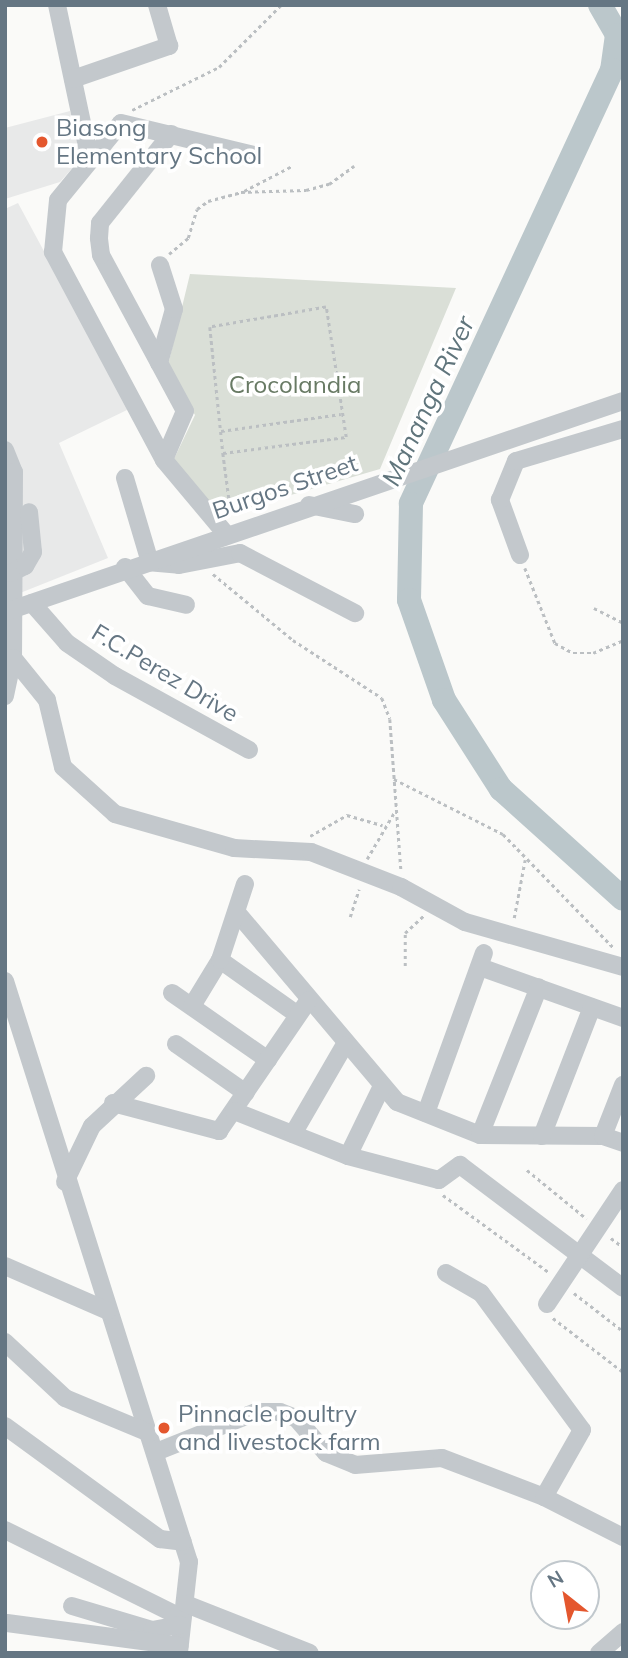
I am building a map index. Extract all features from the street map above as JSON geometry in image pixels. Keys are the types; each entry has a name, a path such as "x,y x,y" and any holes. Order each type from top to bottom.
{"street":[{"path":"57,5 90,160"},
{"path":"73,79 169,46 157,5"},
{"path":"225,533 164,460 53,252 58,200 121,122 254,155"},
{"path":"164,460 185,411 99,238 100,223 171,134"},
{"path":"159,363 174,309 160,265"},
{"name":"Burgos Street","path":"7,612 125,567 305,505 623,401"},
{"path":"520,555 500,500 516,461 529,452 623,429"},
{"path":"5,450 14,472 7,612 13,658 5,696"},
{"path":"125,478 146,560 197,561 240,553 355,613"},
{"path":"305,505 355,514"},
{"path":"10,573 25,566 33,552 29,512"},
{"path":"125,567 148,596 186,605"},
{"name":"F.C.Perez Drive","path":"32,603 67,643 115,676 248,750"},
{"path":"13,658 47,700 63,767 105,807 136,822 223,846 296,850 401,887 425,902 502,933 615,967"},
{"path":"192,1006 220,960 239,915 245,884"},
{"path":"239,915 303,1008 344,1046 381,1088 426,1113 481,1135 603,1136 623,1143"},
{"path":"220,960 303,1008"},
{"path":"426,1113 482,960 538,987 623,1018"},
{"path":"5,981 65,1182 156,1452 189,1562 179,1649 130,1644 7,1623"},
{"path":"481,1135 538,987"},
{"path":"172,993 268,1060"},
{"path":"542,1136 592,1007"},
{"path":"113,1103 219,1131 303,1008"},
{"path":"176,1044 246,1093"},
{"path":"293,1134 344,1046"},
{"path":"65,1182 92,1126 113,1103 146,1076"},
{"path":"603,1136 623,1084"},
{"path":"348,1156 381,1088"},
{"path":"234,1111 348,1156 427,1177 442,1180 460,1164 623,1288"},
{"path":"547,1304 582,1255 623,1189"},
{"path":"5,1266 108,1311"},
{"path":"446,1273 481,1293 582,1430 544,1497"},
{"path":"5,1342 65,1398 149,1433"},
{"path":"156,1452 256,1412 280,1412 296,1418 326,1453 355,1465 442,1458 544,1497 623,1537"},
{"path":"5,1426 160,1539 183,1542"},
{"path":"5,1530 183,1616 310,1653"},
{"path":"72,1606 152,1630 183,1616"},
{"path":"599,1653 623,1632"}],"path":[{"path":"121,122 136,105 219,67 281,5"},
{"path":"160,265 188,238 197,209 241,192 292,166"},
{"path":"241,192 306,190 329,184 354,166"},
{"path":"223,453 346,437 326,307 210,327 220,431 230,513"},
{"path":"220,431 341,414"},
{"path":"520,555 555,643 573,653 593,653 623,640"},
{"path":"197,561 293,640 382,698 394,779 401,887"},
{"path":"594,608 623,622"},
{"path":"394,779 477,818 503,834 525,860 615,944 615,967"},
{"path":"296,850 347,815 383,825"},
{"path":"502,933 516,917 525,860"},
{"path":"405,966 405,933 422,917 425,902"},
{"path":"527,1170 623,1247"},
{"path":"427,1177 448,1201 521,1248 623,1331"},
{"path":"547,1304 543,1309 553,1319 623,1372"}],"shaded area":[{"name":"Biasong Elementary School","path":"70,111 83,156 60,182 5,199 5,128"},
{"path":"18,203 129,409 59,443 108,558 5,599 5,209"}],"green space":[{"name":"Crocolandia","path":"190,274 456,288 380,469 219,516 173,461 195,415 167,369"}],"waterway":[{"name":"Mananga River","path":"600,5 617,35 612,70 411,504 409,600 444,700 501,789 623,899"}],"place":[{"name":"Biasong Elementary School","path":"42,142"},
{"name":"Pinnacle poultry and livestock farm","path":"164,1428"}]}
